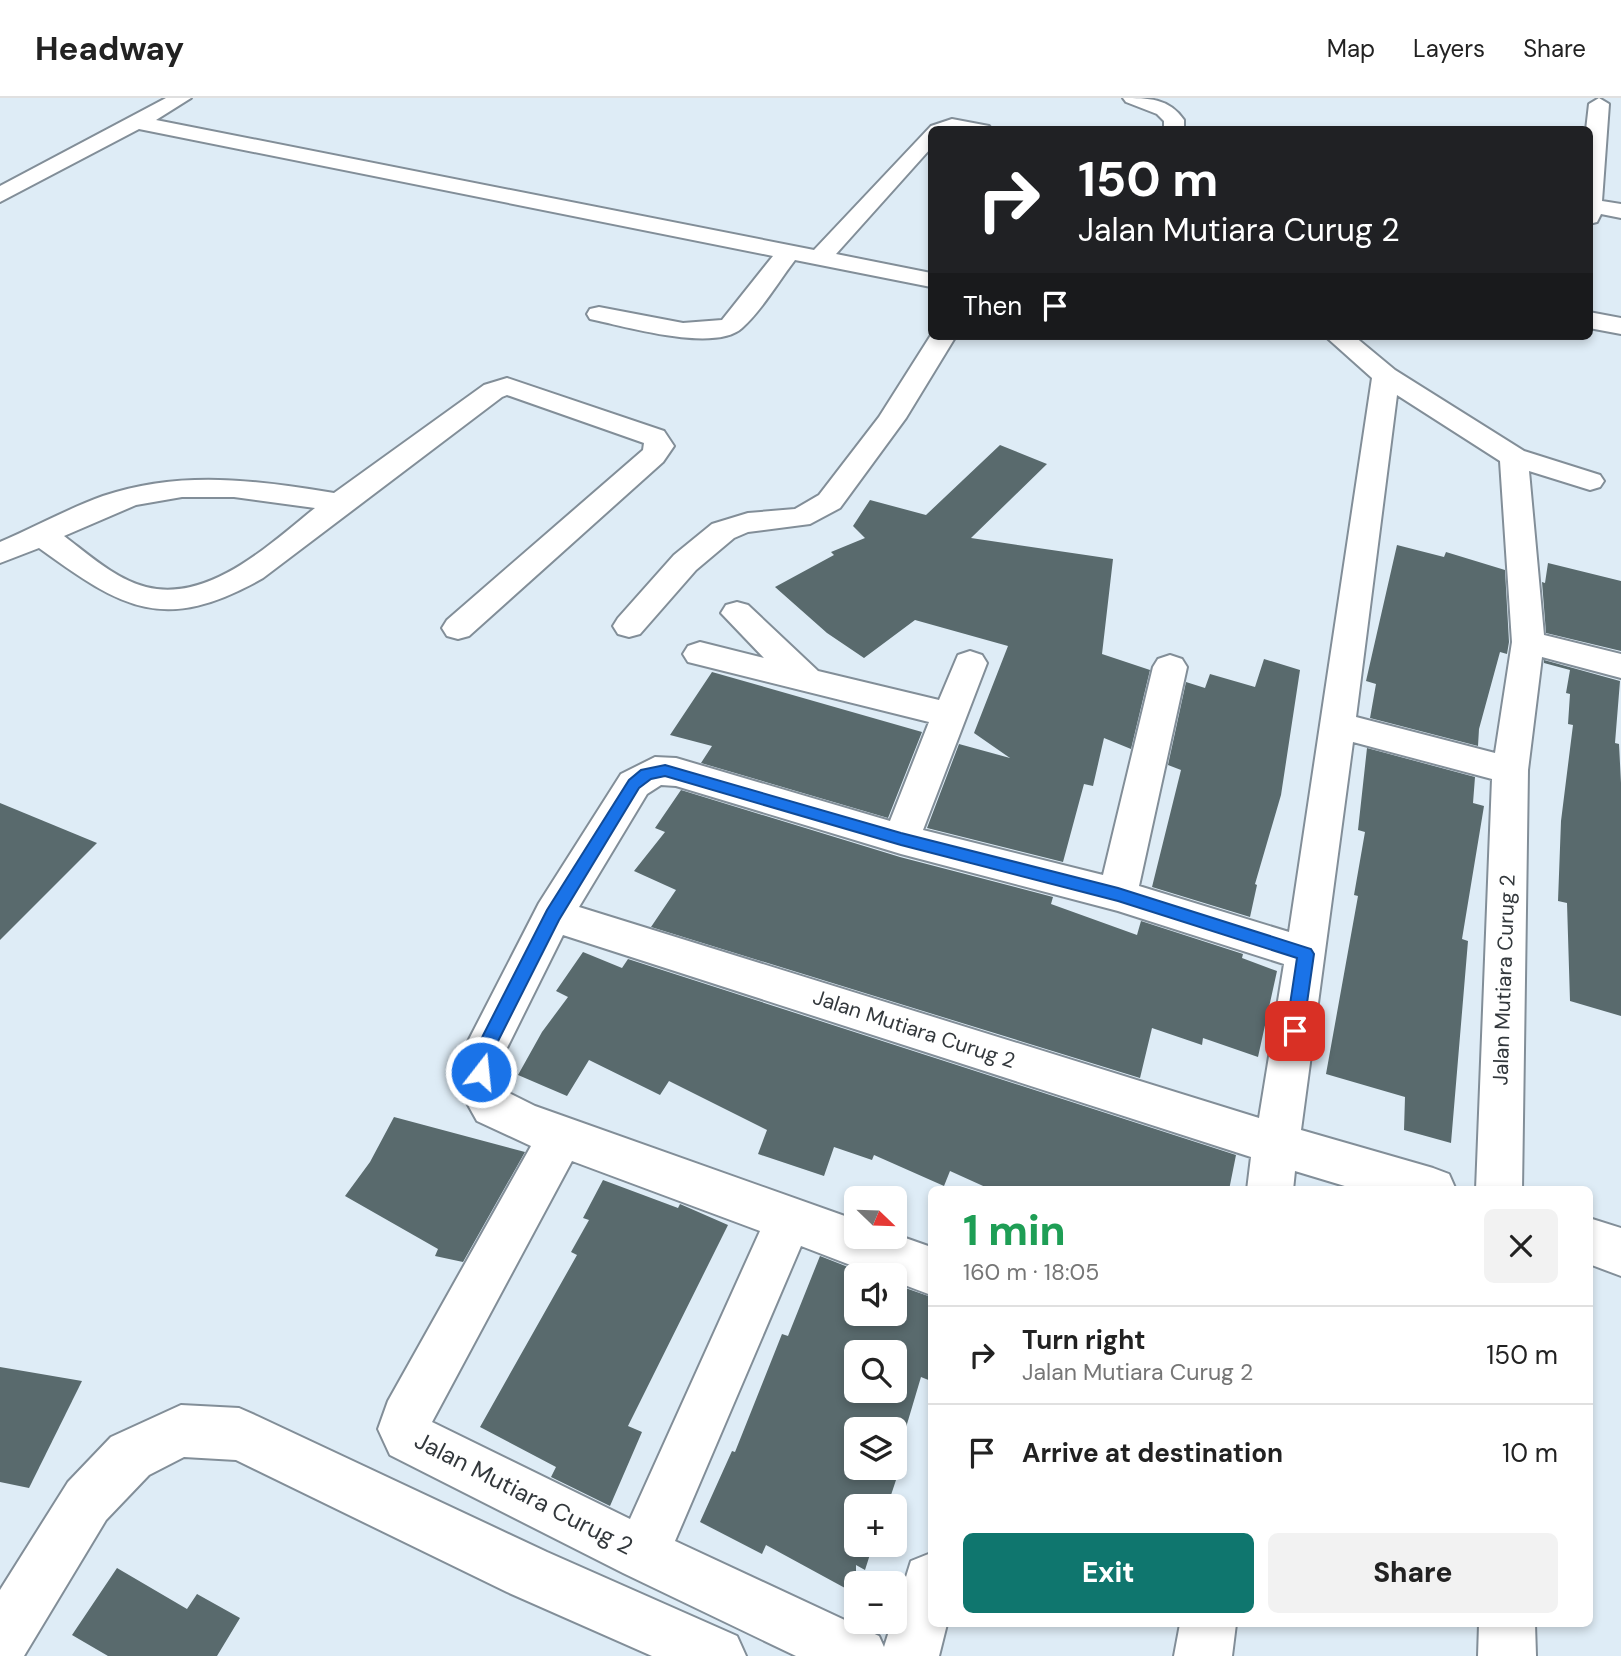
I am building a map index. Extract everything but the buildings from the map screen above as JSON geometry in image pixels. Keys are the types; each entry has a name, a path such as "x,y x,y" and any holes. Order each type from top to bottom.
{"street":[{"path":"4,190 181,98"},
{"path":"1133,98 1164,110 1174,120 1174,126"},
{"path":"946,126 967,103"},
{"path":"1593,171 1599,104"},
{"path":"136,122 928,279"},
{"path":"818,259 928,139"},
{"path":"1593,206 1621,211"},
{"path":"599,314 694,330 718,330 731,325 788,253"},
{"path":"1593,321 1621,326"},
{"path":"629,626 692,558 723,531 745,523 778,523 800,519 824,507 893,419 941,340"},
{"path":"1343,340 1386,376 1514,457 1590,481"},
{"path":"1271,1186 1306,954 1386,376"},
{"path":"42,535 112,583 147,598 183,598 218,591 260,565 493,391 507,386 654,437 660,446 653,456 458,628"},
{"name":"Jalan Mutiara Curug 2","path":"1499,1186 1510,770 1528,642 1514,457"},
{"path":"0,552 127,499 175,489 221,485 340,503"},
{"path":"737,613 804,678"},
{"path":"1528,642 1621,666"},
{"path":"700,654 950,715"},
{"path":"901,839 970,663"},
{"path":"1118,895 1170,667"},
{"path":"1337,725 1510,770"},
{"path":"928,1270 561,1136 493,1107 480,1087 481,1057 553,915 634,784 655,771 676,772 901,839 1118,895 1306,954"},
{"name":"Jalan Mutiara Curug 2","path":"553,915 1276,1144 1419,1186"},
{"name":"Jalan Mutiara Curug 2","path":"561,1136 406,1419 404,1429 408,1437 642,1554 859,1656"},
{"name":"Jalan Mutiara Curug 2","path":"642,1554 789,1219"},
{"path":"1593,1242 1621,1252"},
{"path":"0,1643 87,1501 130,1456 181,1431 239,1434 527,1572 717,1656"},
{"path":"910,1656 928,1592"},
{"path":"1203,1656 1208,1627"},
{"path":"1507,1627 1507,1656"}],"route":[{"path":"481,1072 481,1057 553,915 634,784 655,771 676,772 901,839 1118,895 1306,954 1295,1031"}]}
